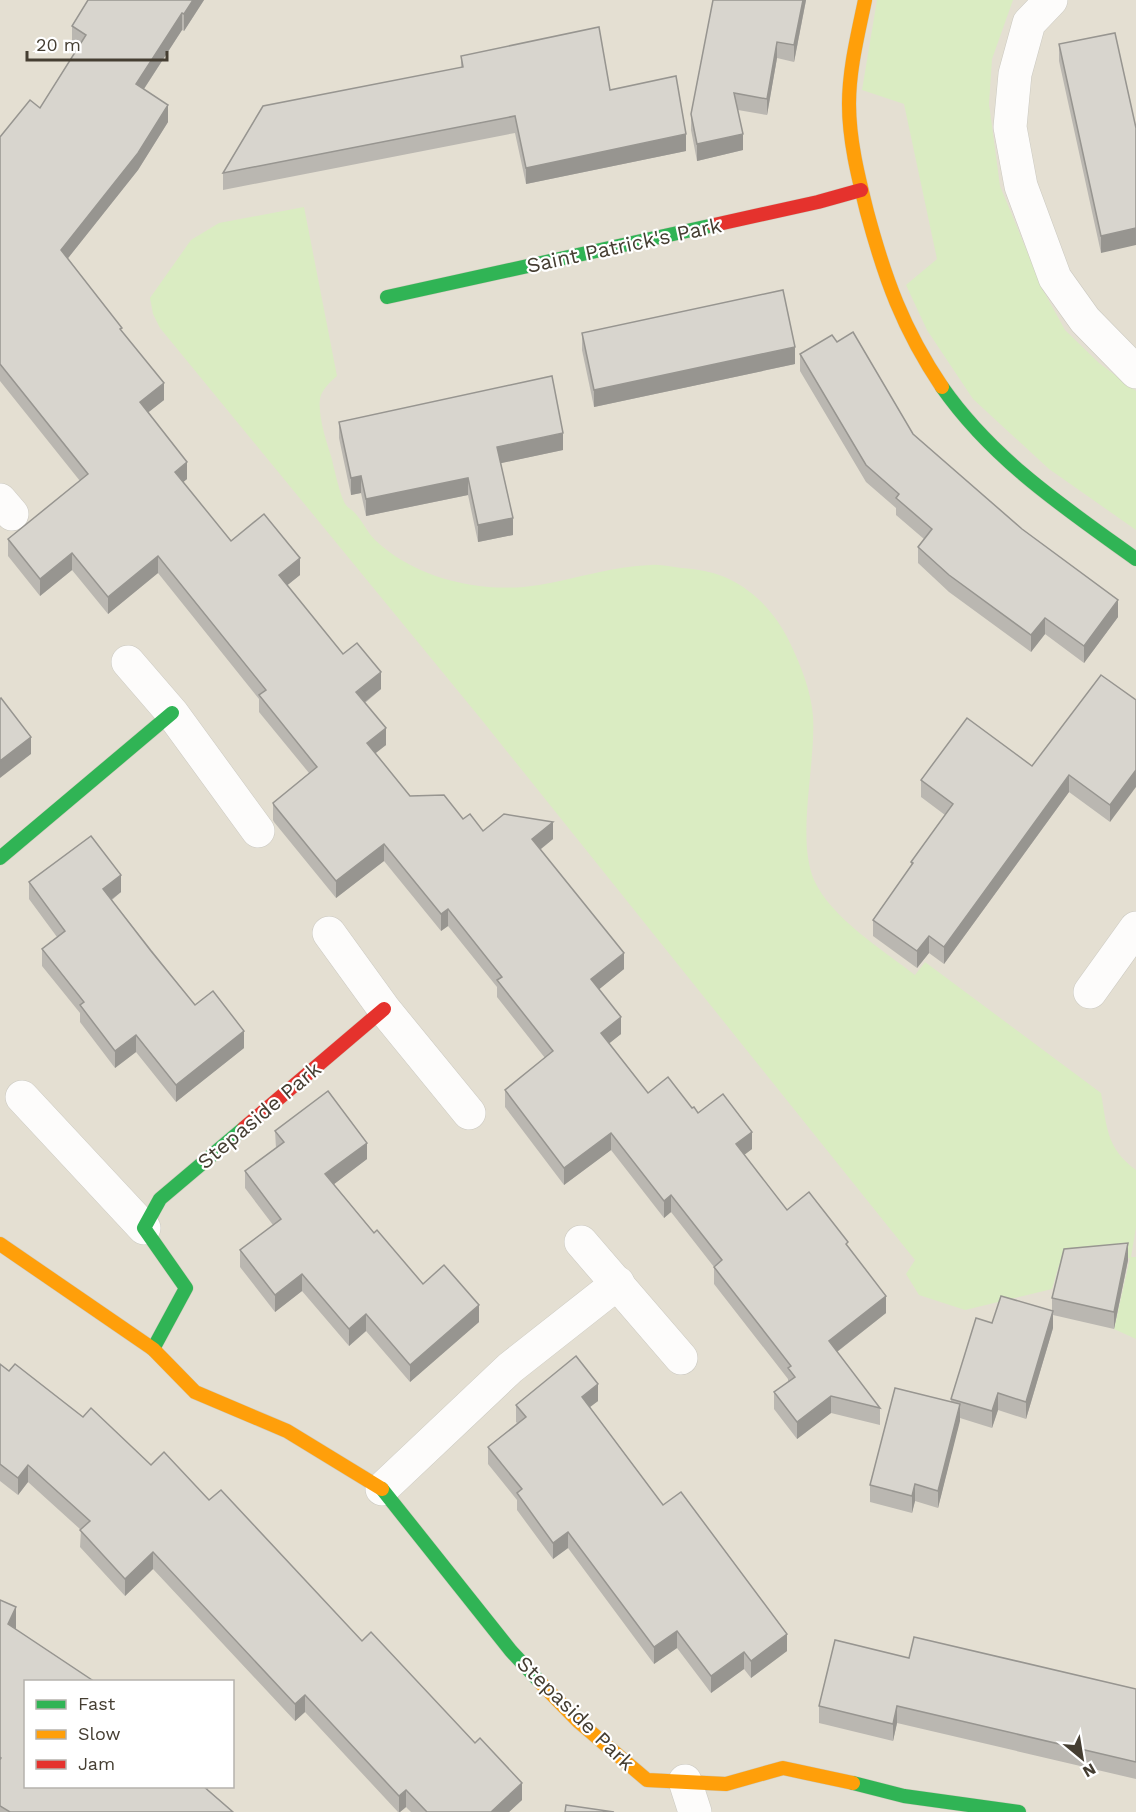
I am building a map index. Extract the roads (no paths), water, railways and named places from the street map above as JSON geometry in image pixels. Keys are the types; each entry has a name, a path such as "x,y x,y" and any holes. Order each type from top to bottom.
{"street":[{"path":"865,0 856,45 849,102 851,143 861,190 887,284 911,334 952,399 974,428 999,454 1136,560"},
{"path":"1051,0 1029,23 1015,74 1010,127 1021,186 1055,278 1085,320 1136,372"},
{"name":"Saint Patrick's Park","path":"387,297 818,202 861,190"},
{"path":"128,662 172,713 258,831"},
{"path":"0,858 172,713"},
{"path":"1090,992 1136,928"},
{"path":"329,933 384,1009 469,1113"},
{"name":"Stepaside Park","path":"144,1228 159,1199 384,1009"},
{"path":"22,1097 144,1228 186,1288 153,1349"},
{"path":"581,1242 681,1358"},
{"name":"Stepaside Park","path":"0,1244 153,1349 195,1392 287,1431 382,1488 511,1651 579,1722 647,1780 726,1784 783,1768 904,1796 1019,1812"},
{"path":"382,1488 510,1368 618,1283"},
{"path":"685,1781 695,1812"}]}
